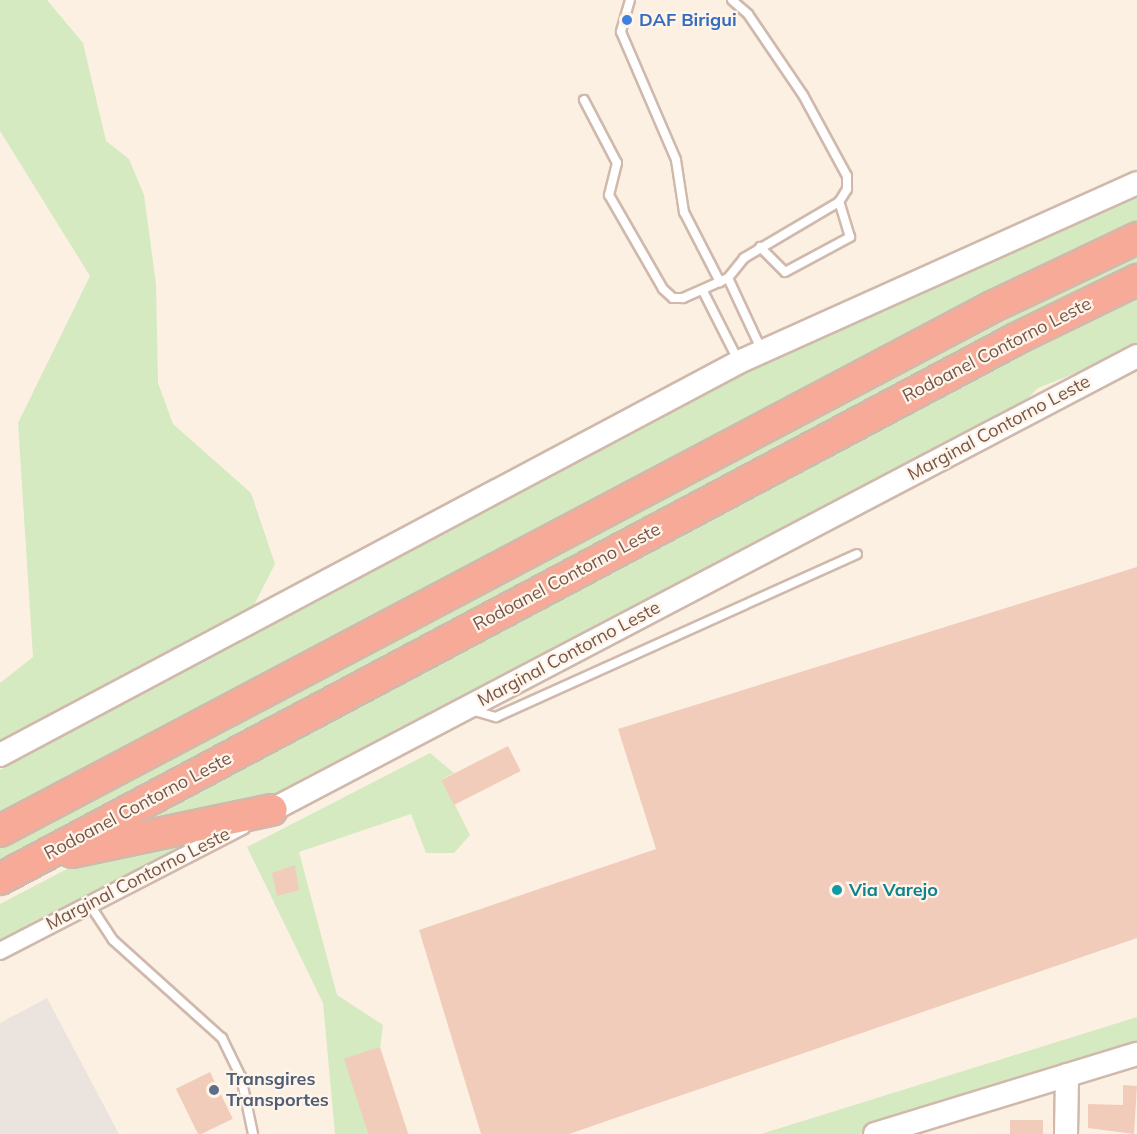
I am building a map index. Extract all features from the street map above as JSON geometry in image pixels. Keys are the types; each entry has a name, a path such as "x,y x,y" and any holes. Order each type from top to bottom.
{"highway":[{"path":"0,831 992,307 1137,238"},
{"name":"Rodoanel Contorno Leste","path":"0,879 1014,340 1137,280"},
{"path":"40,858 272,810"}],"main road":[{"path":"0,754 739,362 1137,183"},
{"name":"Marginal Contorno Leste","path":"272,810 1137,356"},
{"path":"886,1132 1137,1054"},
{"path":"1066,1075 1066,1134"}],"street":[{"name":"Marginal Contorno Leste","path":"0,951 272,810"}],"lane":[{"path":"630,0 621,32 676,160 684,212 724,280 762,352"},
{"path":"732,0 748,14 803,95 847,176 839,202 850,237 785,272 760,247"},
{"path":"584,100 617,163 609,195 663,289 673,298 704,291 724,280 760,247 839,202"},
{"path":"704,291 739,362"},
{"path":"465,708 496,717 857,554"},
{"path":"90,905 113,940 222,1038 241,1077 253,1134"}],"shaded area":[{"path":"47,998 119,1134 0,1134 0,1023"}],"green space":[{"path":"0,0 47,0 83,43 106,141 129,159 144,195 156,284 158,383 173,424 251,493 275,564 253,607 0,741 0,683 33,657 18,423 90,276 0,131"},
{"path":"1137,196 1137,223 1071,250 0,817 0,770 757,365"},
{"path":"1137,252 1137,273 0,869 0,844"},
{"path":"1137,299 1137,349 1038,388 1013,413 272,805 135,827 963,385"},
{"path":"430,753 454,773 442,779 470,835 454,853 426,853 411,814 299,852 337,995 383,1025 369,1134 335,1134 323,1003 247,847"},
{"path":"212,834 105,891 0,940 0,904 90,857"},
{"path":"1137,1017 1137,1049 859,1134 761,1134"}],"building":[{"name":"Via Varejo","path":"1137,567 1137,938 569,1134 481,1134 419,930 656,849 618,729"},
{"path":"508,746 521,771 454,805 441,780"},
{"path":"295,865 299,890 277,896 272,873"},
{"path":"380,1047 408,1134 368,1134 344,1059"},
{"path":"210,1072 233,1119 198,1134 176,1089"},
{"path":"1123,1085 1137,1086 1134,1134 1088,1128 1088,1104 1123,1105"},
{"path":"1010,1120 1043,1120 1043,1134 1010,1134"}],"place":[{"name":"DAF Birigui","path":"627,20"},
{"name":"Via Varejo","path":"837,890"},
{"name":"Transgires Transportes","path":"214,1090"}]}
